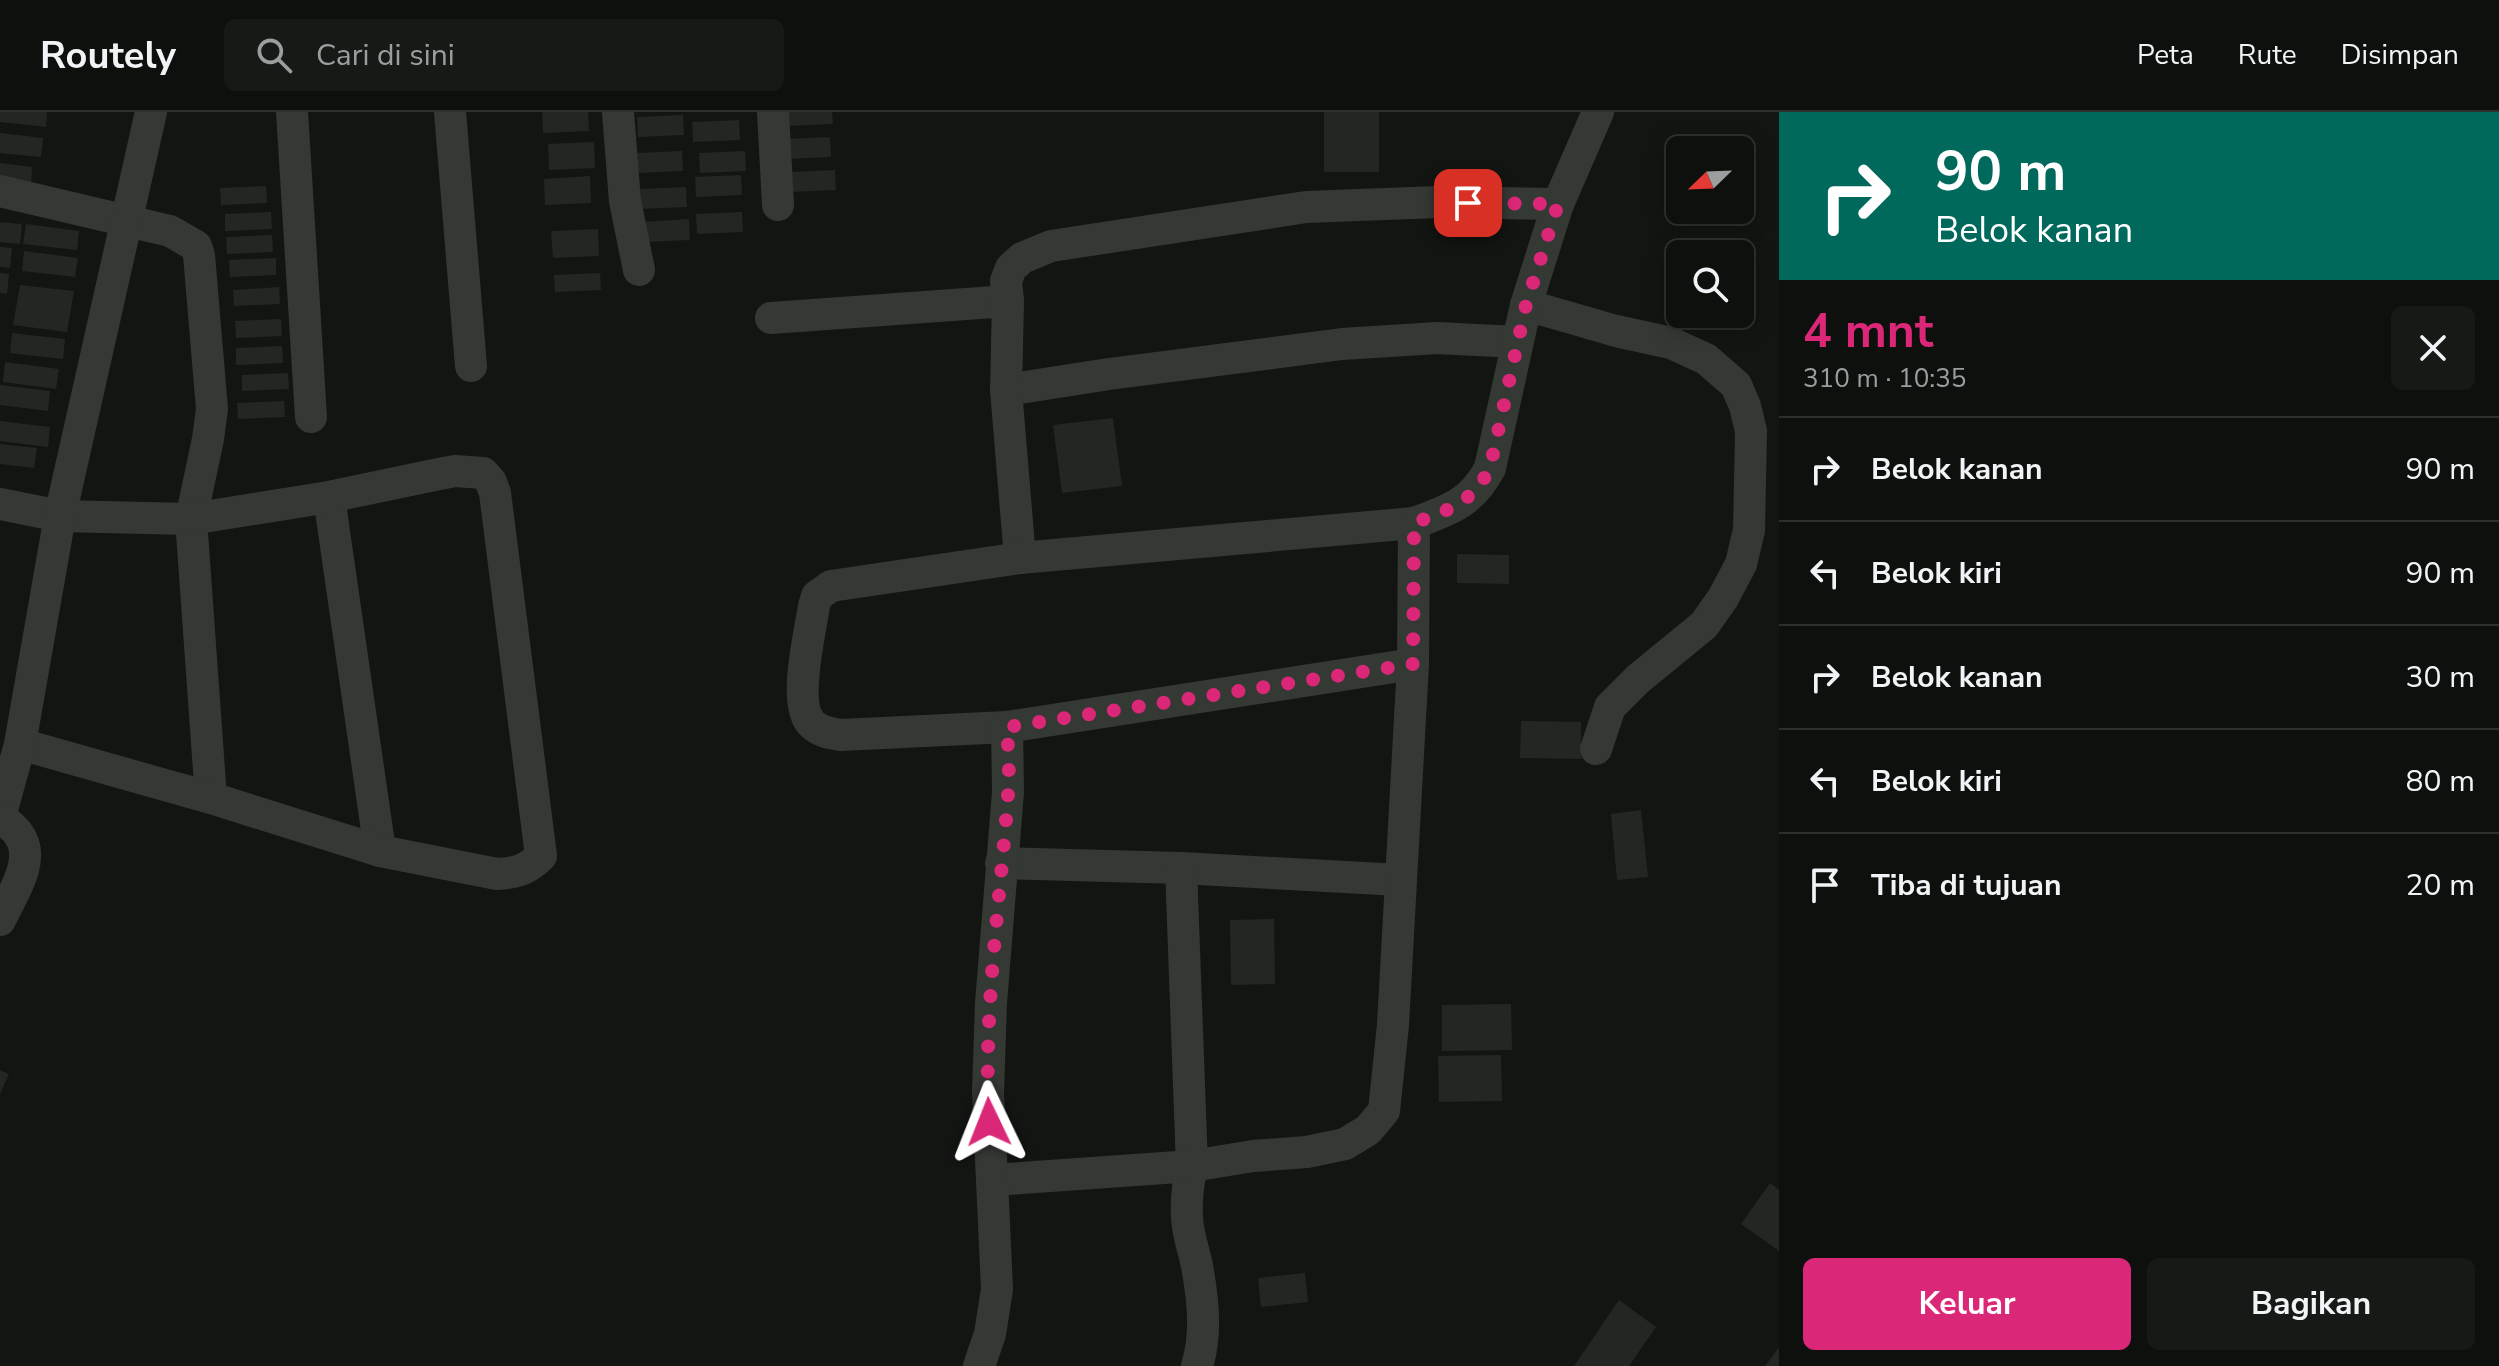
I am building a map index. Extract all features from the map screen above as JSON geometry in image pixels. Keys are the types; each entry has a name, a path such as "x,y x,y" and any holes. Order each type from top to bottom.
{"street":[{"path":"0,920 25,865 25,848 19,834 0,817 20,744 60,516 151,112"},
{"path":"292,112 311,417"},
{"path":"450,112 471,366"},
{"path":"618,112 625,201 639,270"},
{"path":"773,112 778,205"},
{"path":"1413,664 1007,727 841,735 823,732 810,723 801,697 817,596 824,589 842,583 1020,558 1414,523 1453,508 1481,484 1490,468 1526,305 1558,204 1598,112"},
{"path":"0,191 170,231 196,246 212,409 191,519 211,798"},
{"path":"1020,558 1006,390 1006,281 1011,268 1022,258 1051,246 1306,207 1438,202 1558,204"},
{"path":"771,318 1008,301"},
{"path":"1526,305 1671,343 1706,359 1736,385 1751,431 1751,508 1741,564 1704,625 1638,679 1610,707 1596,749"},
{"path":"1006,390 1342,344 1437,338 1517,342"},
{"path":"0,504 60,516 191,519 329,497 455,471 483,473 495,493 541,856 529,868 497,874 380,851 211,798 20,744"},
{"path":"329,497 380,851"},
{"path":"993,1180 1192,1166 1253,1156 1307,1152 1345,1144 1368,1130 1384,1111 1393,1025 1413,664 1414,523"},
{"path":"979,1366 990,1334 997,1289 988,1093 1008,792 1007,727"},
{"path":"1001,863 1181,868 1400,880"},
{"path":"1181,868 1192,1166 1186,1192 1187,1219 1203,1316 1202,1349 1197,1366"}],"building":[{"path":"0,112 47,112 46,127 0,122"},
{"path":"542,112 588,112 589,131 543,133"},
{"path":"786,112 832,112 833,124 787,126"},
{"path":"1324,112 1379,112 1379,172 1324,172"},
{"path":"683,115 684,135 638,137 637,117"},
{"path":"739,120 740,140 693,142 692,122"},
{"path":"0,133 43,138 41,157 0,153"},
{"path":"830,137 831,157 785,159 784,139"},
{"path":"594,142 595,168 549,170 548,144"},
{"path":"682,151 683,171 637,173 636,153"},
{"path":"745,151 746,171 700,173 699,153"},
{"path":"0,163 32,167 31,187 0,184"},
{"path":"835,170 836,190 790,192 789,172"},
{"path":"741,175 742,195 696,197 695,177"},
{"path":"590,176 591,203 545,205 544,179"},
{"path":"266,186 267,203 221,205 220,188"},
{"path":"686,187 687,207 641,209 640,189"},
{"path":"271,212 272,229 225,231 225,214"},
{"path":"742,212 743,232 697,234 696,214"},
{"path":"689,219 690,240 643,242 642,222"},
{"path":"0,222 22,224 20,244 0,242"},
{"path":"26,224 79,231 77,250 23,244"},
{"path":"598,229 599,256 553,258 551,231"},
{"path":"272,235 273,252 227,254 226,237"},
{"path":"0,247 12,248 10,268 0,267"},
{"path":"24,251 78,258 75,277 22,271"},
{"path":"276,258 276,275 230,277 229,260"},
{"path":"0,273 9,274 7,294 0,293"},
{"path":"600,273 601,290 555,292 554,275"},
{"path":"20,285 74,291 67,332 13,325"},
{"path":"279,287 280,304 234,306 233,290"},
{"path":"281,319 282,336 236,338 235,321"},
{"path":"12,333 65,339 63,359 10,353"},
{"path":"282,346 283,363 236,365 236,348"},
{"path":"5,362 59,369 56,389 3,382"},
{"path":"288,373 289,389 242,391 242,375"},
{"path":"0,385 50,391 48,411 0,405"},
{"path":"284,401 285,417 238,419 237,403"},
{"path":"1113,418 1122,486 1062,493 1053,425"},
{"path":"0,421 50,427 48,447 0,441"},
{"path":"0,444 37,448 34,468 0,464"},
{"path":"1457,554 1509,555 1509,584 1457,583"},
{"path":"1521,721 1581,722 1581,759 1520,758"},
{"path":"1641,810 1648,877 1617,880 1611,814"},
{"path":"1274,919 1275,984 1231,985 1230,920"},
{"path":"1511,1004 1512,1050 1442,1051 1442,1005"},
{"path":"1501,1055 1502,1101 1439,1102 1438,1056"},
{"path":"0,1070 9,1074 0,1094"},
{"path":"1770,1183 1779,1190 1779,1251 1741,1224"},
{"path":"1305,1273 1308,1302 1261,1307 1258,1278"},
{"path":"1619,1300 1656,1327 1629,1366 1574,1366"},
{"path":"1779,1347 1779,1366 1765,1366"}],"route":[{"path":"989,1122 991,1003 1008,792 1007,727 1413,664 1414,523 1453,508 1469,497 1490,468 1499,416 1526,305 1558,204 1468,203"}]}
